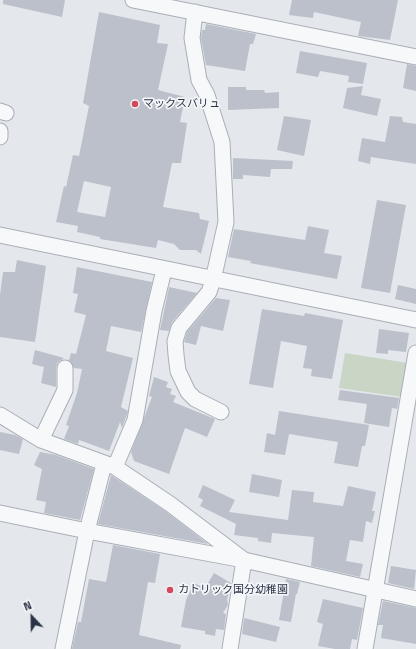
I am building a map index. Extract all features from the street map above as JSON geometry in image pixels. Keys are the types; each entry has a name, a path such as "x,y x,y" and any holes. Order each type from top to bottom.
{"street":[{"path":"133,0 416,57"},
{"path":"195,12 192,38 198,80 207,95 222,142 227,209 226,222 213,280 208,292 179,328 175,341 178,371 188,392 195,399 221,412"},
{"path":"0,131 0,137"},
{"path":"0,235 164,270 416,320"},
{"path":"63,649 87,531 109,466 135,420 154,311 164,270"},
{"path":"365,649 416,353"},
{"path":"40,440 65,390 65,368"},
{"path":"0,415 40,440 109,466 170,504 244,560"},
{"path":"0,513 87,531 244,560 416,599"},
{"path":"230,649 244,560"}],"green space":[{"path":"345,353 408,363 402,397 339,388"}],"building":[{"path":"3,0 65,0 62,17 3,4"},
{"path":"292,0 398,0 390,40 358,36 361,22 314,12 313,18 289,15"},
{"name":"マックスバリュ","path":"99,12 160,25 157,43 168,44 158,90 185,97 180,122 187,123 181,163 172,163 163,207 199,213 200,219 209,221 201,254 196,250 180,250 174,244 158,240 156,248 100,239 100,237 77,232 78,226 56,222 73,155 79,156 89,106 83,103","holes":["84,181 111,187 105,217 77,212"]},
{"path":"206,24 256,34 253,44 250,44 245,71 206,65 201,38 202,30 205,30"},
{"path":"300,51 367,63 363,84 348,82 349,76 320,71 318,77 296,73"},
{"path":"407,64 416,66 416,91 403,88"},
{"path":"363,86 361,95 381,99 377,116 343,108 347,88"},
{"path":"228,87 246,87 246,90 264,90 265,93 279,92 279,108 228,110"},
{"path":"284,116 311,120 304,156 277,150"},
{"path":"390,116 402,117 403,122 416,124 416,164 371,157 370,164 358,161 362,138 385,142"},
{"path":"233,158 293,161 292,169 271,169 270,177 243,175 243,179 233,179"},
{"path":"377,200 406,205 390,293 361,288"},
{"path":"308,226 329,230 324,253 342,256 337,279 250,263 251,261 228,257 234,229 305,240"},
{"path":"17,260 46,266 35,342 0,337 0,295 3,272 15,272"},
{"path":"77,267 152,282 141,332 111,326 106,351 133,358 121,407 128,411 122,428 120,422 109,451 79,440 78,444 64,439 69,426 66,425 77,393 82,369 74,368 69,360 71,353 76,354 86,315 74,312 78,294 73,293"},
{"path":"398,285 416,289 416,304 395,299"},
{"path":"169,287 197,293 172,322 169,331 160,330"},
{"path":"216,298 230,300 223,331 201,326 196,345 184,342 187,332"},
{"path":"262,309 304,316 305,313 343,320 332,379 311,376 312,369 303,368 307,346 281,341 273,388 249,384"},
{"path":"379,329 409,333 406,352 388,350 388,354 376,353"},
{"path":"35,350 64,358 57,363 56,387 41,383 44,367 32,364"},
{"path":"154,377 168,382 166,387 172,389 170,394 176,396 173,402 215,419 207,437 185,428 169,474 134,461 131,452 152,397 149,396"},
{"path":"340,390 399,398 397,409 392,408 389,427 364,423 367,404 338,400"},
{"path":"279,411 369,425 365,446 362,446 358,467 334,463 338,442 289,434 285,455 264,452 267,433 275,435"},
{"path":"0,432 15,435 23,439 19,454 0,450"},
{"path":"40,452 56,455 94,469 80,520 44,513 46,502 36,500 42,469 34,465"},
{"path":"252,474 282,480 279,497 249,492"},
{"path":"111,475 165,511 208,544 98,524"},
{"path":"203,485 235,500 229,512 288,520 292,490 314,492 313,502 343,506 348,486 376,492 372,511 375,511 372,523 366,521 363,542 350,540 346,561 363,564 360,577 311,566 314,537 272,533 271,543 258,541 258,538 234,535 236,524 200,506 203,500 198,497"},
{"path":"113,545 160,554 155,583 148,582 139,635 181,645 180,649 72,649 78,622 81,622 89,579 106,582"},
{"path":"391,566 416,570 414,589 388,583"},
{"path":"214,573 231,583 227,600 228,605 223,613 226,614 224,630 216,629 215,636 205,634 205,631 181,627 186,600 194,583 205,588"},
{"path":"286,579 300,582 296,594 291,622 279,620"},
{"path":"323,599 363,608 357,640 352,639 350,649 335,649 318,646 323,624 317,622"},
{"path":"383,601 416,608 416,644 381,638 383,625 378,625"},
{"path":"244,618 280,627 276,642 242,634"}],"place":[{"name":"マックスバリュ","path":"135,104"},
{"name":"カトリック国分幼稚園","path":"170,590"}]}
